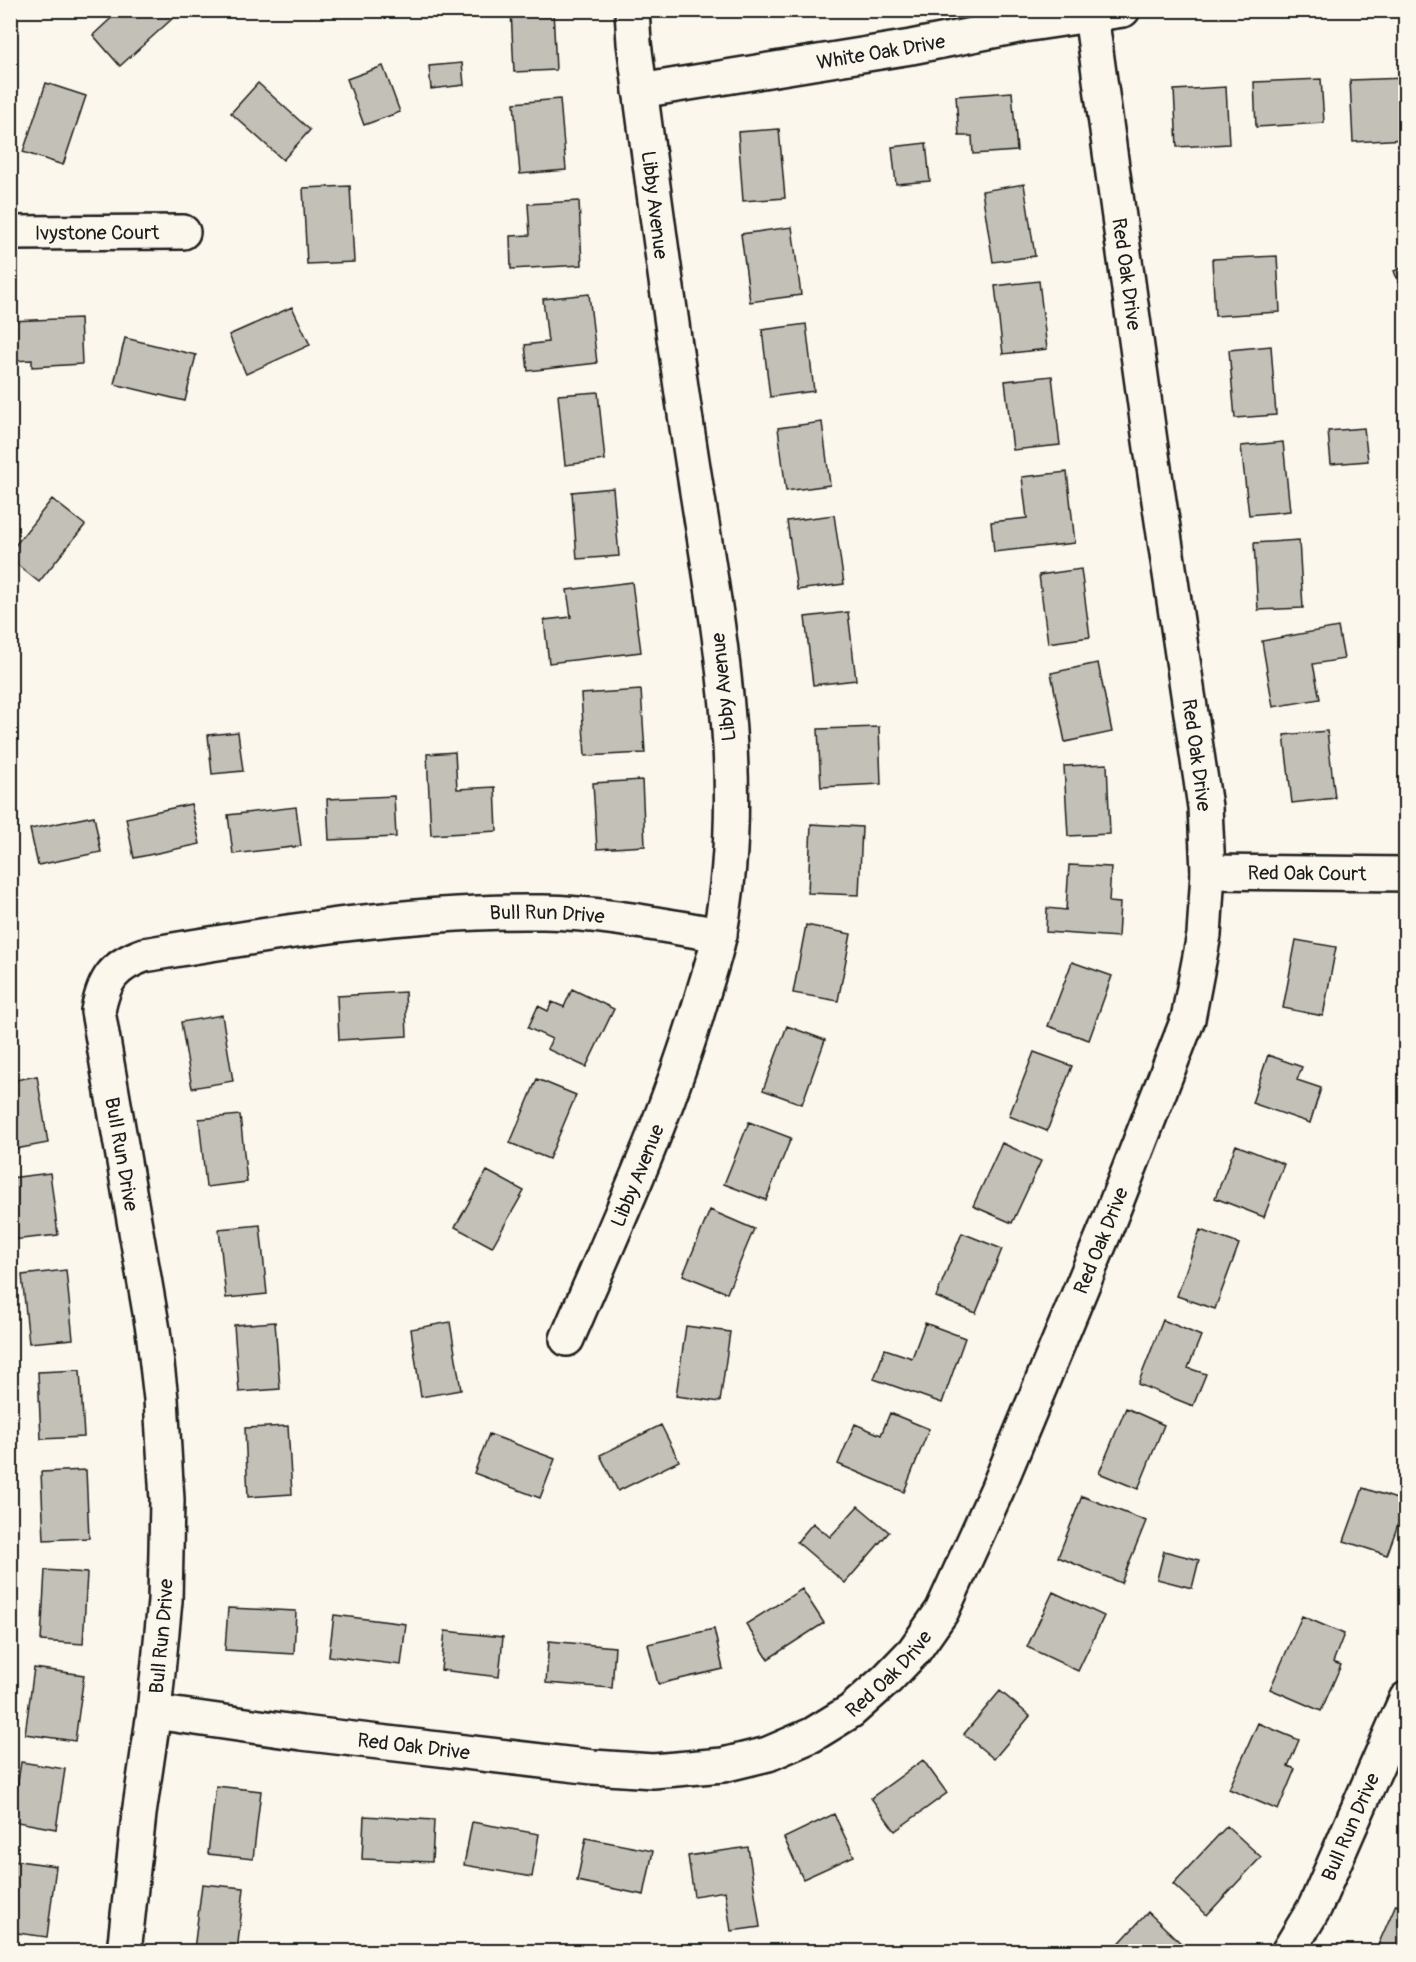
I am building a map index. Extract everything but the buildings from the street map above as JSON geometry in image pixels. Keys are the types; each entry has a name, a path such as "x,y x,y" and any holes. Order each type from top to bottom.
{"street":[{"name":"Libby Avenue","path":"567,1339 668,1101 691,1034 720,935 730,858 730,760 722,661 674,342 640,91 632,10"},
{"name":"White Oak Drive","path":"640,91 910,47 1023,25 1107,13"},
{"name":"Red Oak Drive","path":"154,1712 302,1733 593,1767 653,1771 723,1765 768,1754 812,1736 851,1711 914,1651 942,1611 997,1491 1105,1231 1188,1019 1204,935 1208,872 1206,807 1150,441 1107,13"},
{"name":"Ivystone Court","path":"10,234 183,232"},
{"name":"Red Oak Court","path":"1208,872 1406,874"},
{"name":"Bull Run Drive","path":"124,1952 139,1814 154,1712 165,1601 167,1500 161,1399 153,1330 98,1011 102,990 108,979 131,959 144,955 270,934 453,913 545,912 618,918 720,935"},
{"name":"Bull Run Drive","path":"1288,1952 1315,1907 1406,1699"}]}
